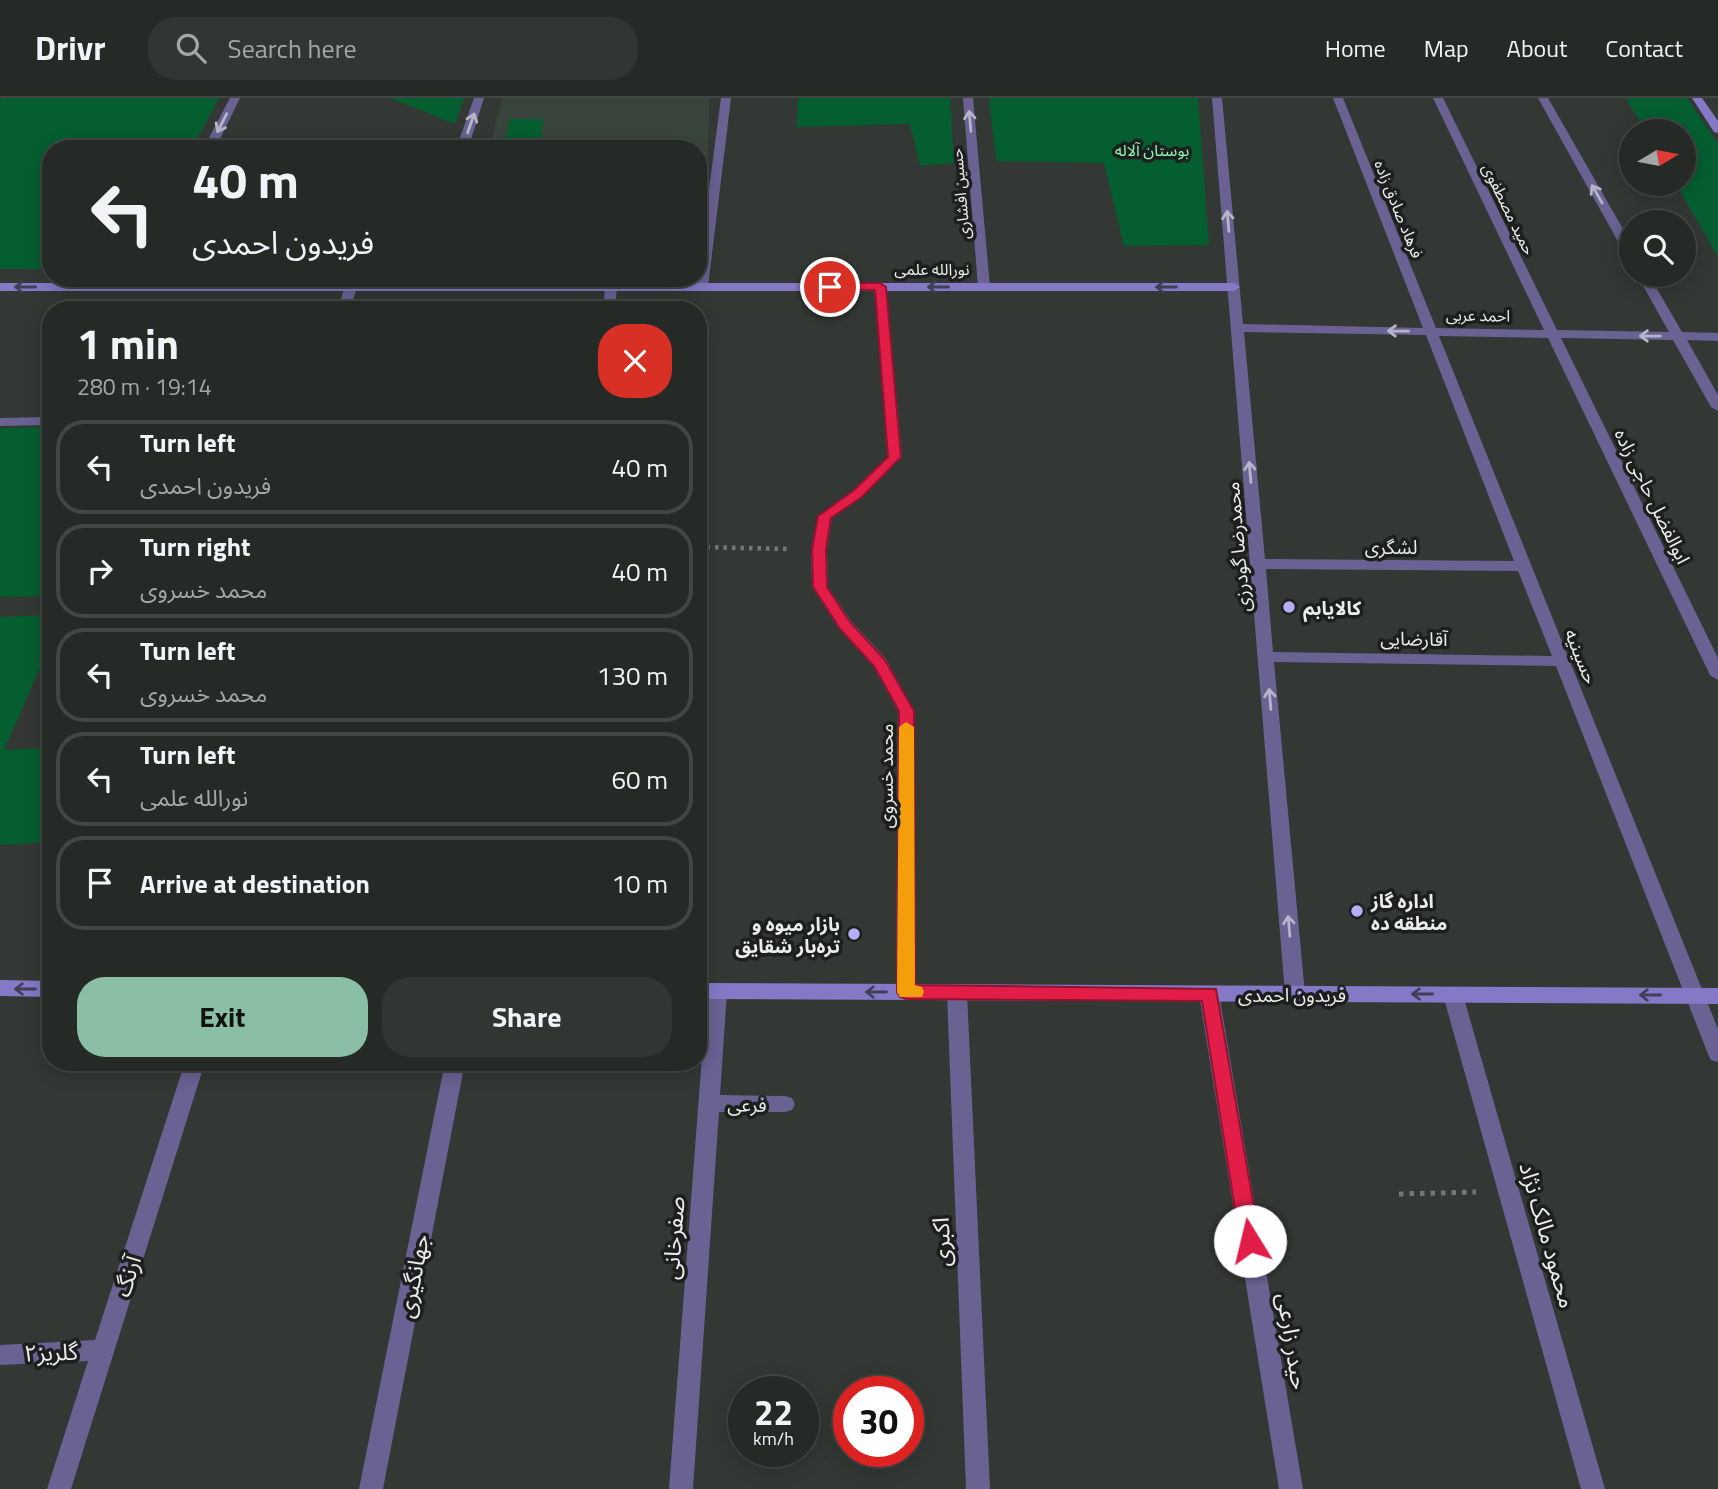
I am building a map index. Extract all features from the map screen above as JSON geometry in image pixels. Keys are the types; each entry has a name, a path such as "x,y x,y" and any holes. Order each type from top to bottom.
{"street":[{"path":"214,140 235,98"},
{"path":"465,140 479,98"},
{"path":"707,248 726,98"},
{"name":"حسین افشاری","path":"968,98 984,287"},
{"name":"محمدرضا گودرزی","path":"1217,98 1295,994"},
{"name":"فرهاد صادق زاده","path":"1338,98 1430,332"},
{"name":"حمید مصطفوی","path":"1438,98 1553,334"},
{"path":"1543,98 1619,233"},
{"path":"1697,98 1718,130"},
{"name":"نورالله علمی","path":"0,287 42,286"},
{"path":"346,301 351,287"},
{"path":"610,301 611,287"},
{"name":"نورالله علمی","path":"611,287 1234,287"},
{"name":"محمد خسروی","path":"880,287 895,457 857,494 825,516 819,549 820,587 845,625 880,663 906,711 906,992"},
{"path":"1650,287 1718,407"},
{"name":"احمد عربی","path":"1237,328 1718,337"},
{"name":"حسینیه","path":"1430,332 1718,1054"},
{"name":"ابوالفضل حاجی زاده","path":"1553,334 1718,675"},
{"path":"0,422 42,421"},
{"name":"لشگری","path":"1258,564 1524,566"},
{"name":"آقارضایی","path":"1266,657 1561,661"},
{"path":"0,988 42,989"},
{"name":"فریدون احمدی","path":"708,991 1718,996"},
{"name":"صفرخانی","path":"681,1489 709,1103 708,991"},
{"name":"اکبری","path":"957,993 978,1489"},
{"name":"حیدر زارعی","path":"1209,994 1291,1489"},
{"name":"محمود مالک نژاد","path":"1453,995 1593,1489"},
{"name":"آرنگ","path":"59,1489 192,1071"},
{"name":"جهانگیری","path":"371,1489 452,1071"},
{"name":"فرعی","path":"709,1103 785,1104"},
{"name":"گلریز۲","path":"0,1355 103,1350"}],"path":[{"path":"707,547 819,549"},
{"path":"1399,1194 1508,1191"}],"shaded area":[{"path":"502,98 709,98 708,158 707,140 492,140"}],"green space":[{"path":"2,98 219,98 197,140 42,140 42,269 0,269"},
{"path":"390,98 464,98 455,124"},
{"path":"798,98 950,98 954,163 920,166 910,124 797,127"},
{"name":"بوستان آلاله","path":"989,98 1198,98 1209,245 1124,246 1104,163 996,161"},
{"path":"1626,98 1687,98 1718,144 1718,257 1696,219 1696,210 1691,210 1683,196 1696,196 1696,119 1638,119"},
{"path":"510,119 544,119 540,140 505,140"},
{"path":"42,427 42,596 0,597 0,428"},
{"path":"42,615 42,663 4,750 42,748 42,843 0,845 0,617"}],"slow traffic":[{"path":"906,727 906,992 916,992"}],"place":[{"name":"کالایابم","path":"1289,607"},
{"name":"اداره گاز منطقه ده","path":"1357,911"},
{"name":"بازار میوه و تره‌بار شقایق","path":"854,934"}],"route":[{"path":"830,287 880,287 895,457 857,494 825,516 819,549 820,587 845,625 880,663 906,711 906,992 1209,994 1250,1241"}]}
